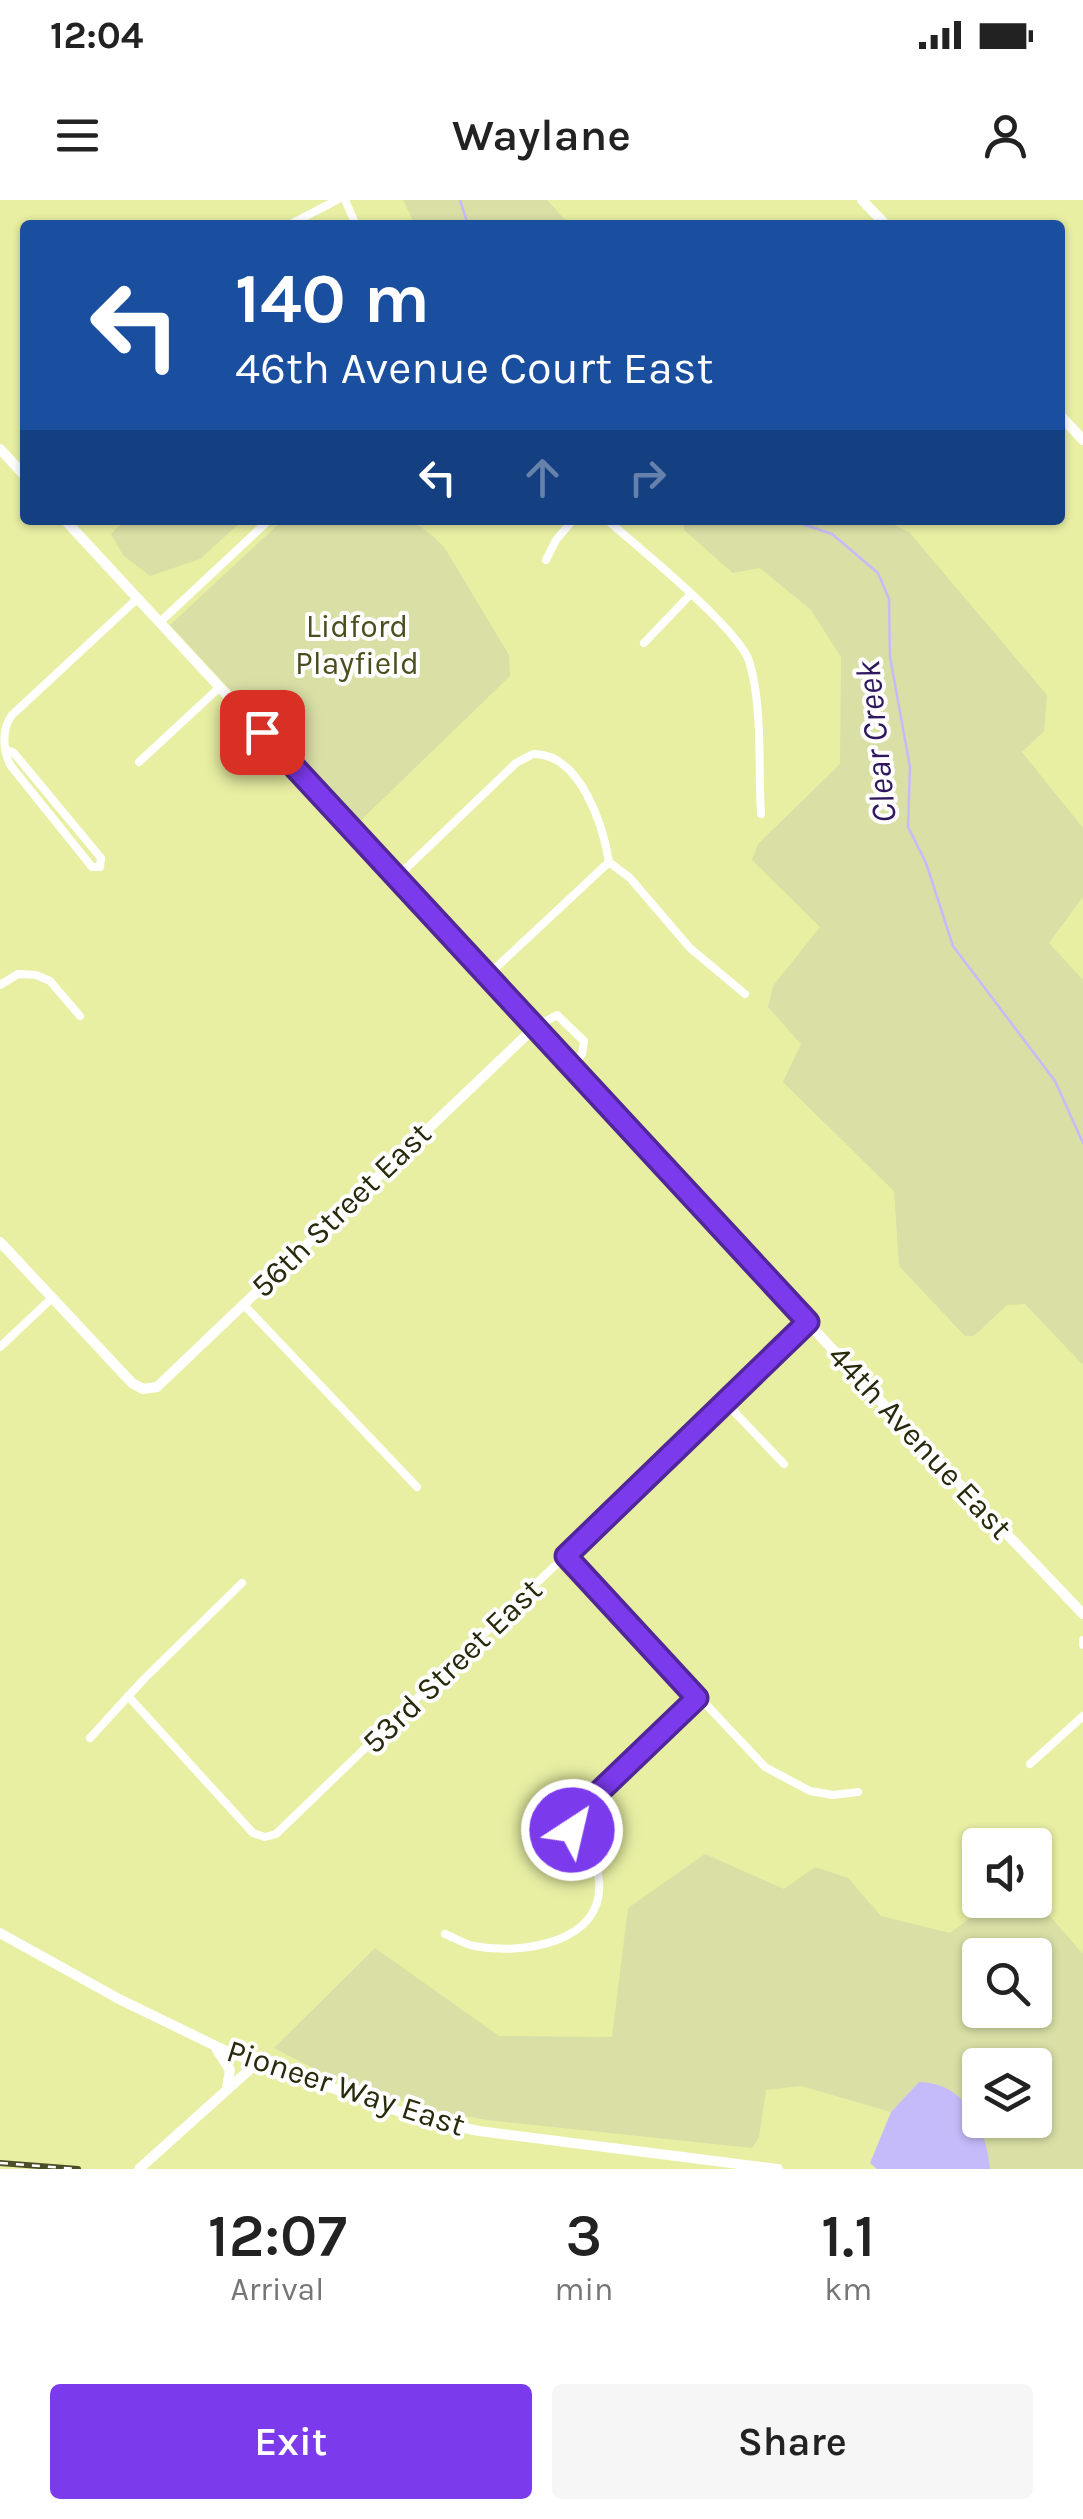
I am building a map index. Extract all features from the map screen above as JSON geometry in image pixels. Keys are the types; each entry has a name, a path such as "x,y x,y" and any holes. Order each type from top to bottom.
{"street":[{"path":"299,220 337,200"},
{"path":"862,200 881,220"},
{"path":"1065,420 1083,440"},
{"path":"0,449 20,471"},
{"name":"44th Avenue East","path":"71,525 1083,1614"},
{"path":"160,622 264,525"},
{"path":"546,560 569,525"},
{"path":"613,525 737,641 749,662 761,814"},
{"path":"644,643 690,595"},
{"path":"7,750 14,753 101,858 100,868 92,867 5,755 5,729 12,715 138,598"},
{"path":"139,762 220,687"},
{"path":"396,878 516,764 540,753 556,760 585,791 603,832 608,862 630,878 690,948 745,994"},
{"path":"487,976 608,862"},
{"path":"0,985 18,974 44,978 80,1016"},
{"path":"534,1027 560,1016 584,1041 582,1054 571,1066"},
{"name":"56th Street East","path":"52,1298 132,1384 147,1389 157,1387 534,1027"},
{"path":"0,1242 52,1298 0,1346"},
{"path":"242,1304 417,1487"},
{"name":"53rd Street East","path":"128,1696 254,1833 265,1837 276,1834 808,1322"},
{"path":"724,1402 784,1464"},
{"path":"566,1556 758,1761 788,1782 824,1794 858,1792"},
{"path":"90,1738 242,1583"},
{"path":"445,1934 470,1945 515,1948 556,1941 578,1929 596,1904 599,1880 594,1859 573,1834 572,1819 697,1698"},
{"path":"1030,1764 1083,1716"},
{"name":"Pioneer Way East","path":"0,1933 208,2043 382,2106 446,2124 778,2169"},
{"path":"208,2043 229,2067 231,2078 225,2092"},
{"path":"139,2169 257,2063"}],"green space":[{"path":"403,200 547,200 565,220 413,220"},
{"path":"120,525 237,525 200,559 150,576 123,555 111,534"},
{"name":"Lidford Playfield","path":"278,525 418,525 446,550 509,655 510,676 356,825 170,625"},
{"path":"684,525 894,525 909,532 1047,695 1044,731 1022,752 1083,828 1083,897 1049,943 1083,980 1083,1365 1025,1304 1007,1305 974,1336 965,1336 899,1266 894,1191 783,1082 801,1044 768,1007 773,986 820,927 752,860 758,844 840,764 841,657 811,610 760,568 733,573 684,530"},
{"path":"705,1854 784,1889 815,1867 848,1878 881,1916 950,1933 970,1918 1052,1918 1083,1954 1083,2169 990,2169 984,2138 1052,2138 1052,2048 962,2048 962,2100 935,2084 919,2082 891,2112 801,2086 766,2090 759,2137 752,2148 487,2120 428,2109 328,2076 274,2048 375,1948 499,2036 612,2037 628,1908"}],"shaded area":[{"path":"919,2082 949,2090 962,2100 962,2138 984,2138 990,2169 877,2169 870,2163 891,2112"}],"waterway":[{"name":"Clear Creek","path":"460,200 466,220"},
{"name":"Clear Creek","path":"806,525 832,534 878,573 889,599 890,657 910,767 908,827 926,863 953,946 1055,1081 1083,1143"}],"railway":[{"path":"0,2163 78,2169"}],"route":[{"path":"262,732 808,1322 566,1556 697,1698 576,1814 572,1830"}]}
